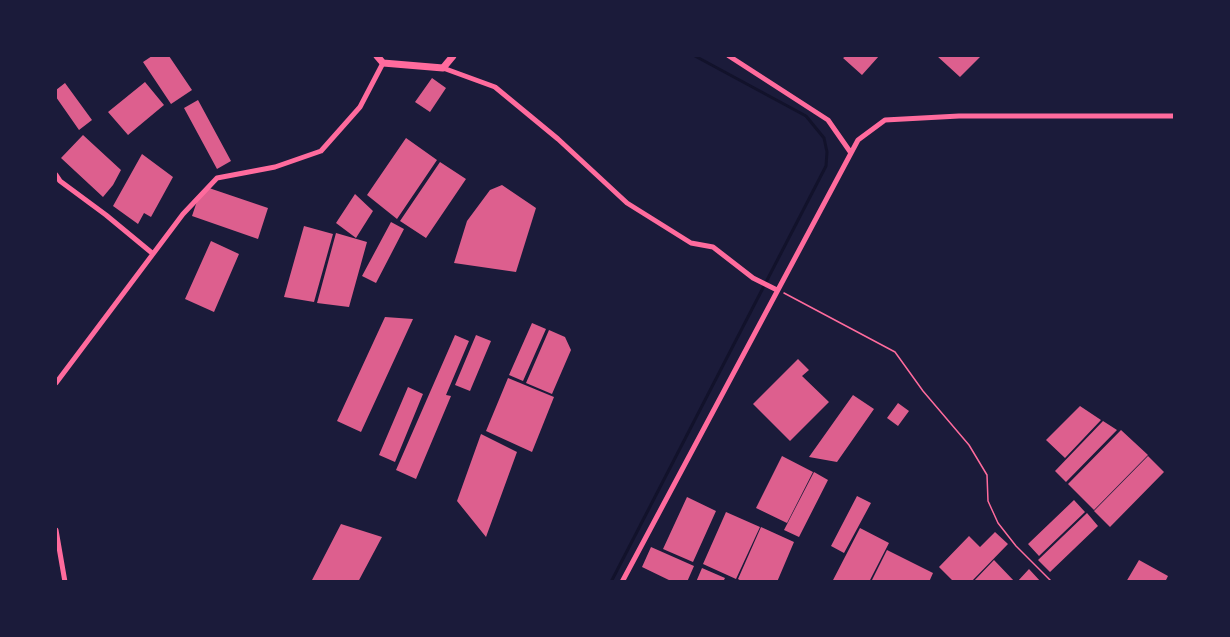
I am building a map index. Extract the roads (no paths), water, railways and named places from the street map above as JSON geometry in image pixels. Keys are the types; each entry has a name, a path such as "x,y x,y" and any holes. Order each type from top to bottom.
{"street":[{"path":"377,56 383,63 443,68 495,87 558,139 627,203 691,243 713,247 753,278 777,290"},
{"path":"443,68 453,56"},
{"path":"729,56 828,120 851,153"},
{"path":"56,383 183,214 217,178 275,167 321,151 360,107 383,63"},
{"path":"622,582 858,140 885,120 959,116 1174,116"},
{"path":"56,175 60,182 106,215 152,254"},
{"path":"56,530 65,582"}],"waterway":[{"path":"611,582 826,166 827,152 824,138 806,116 695,56"}]}
